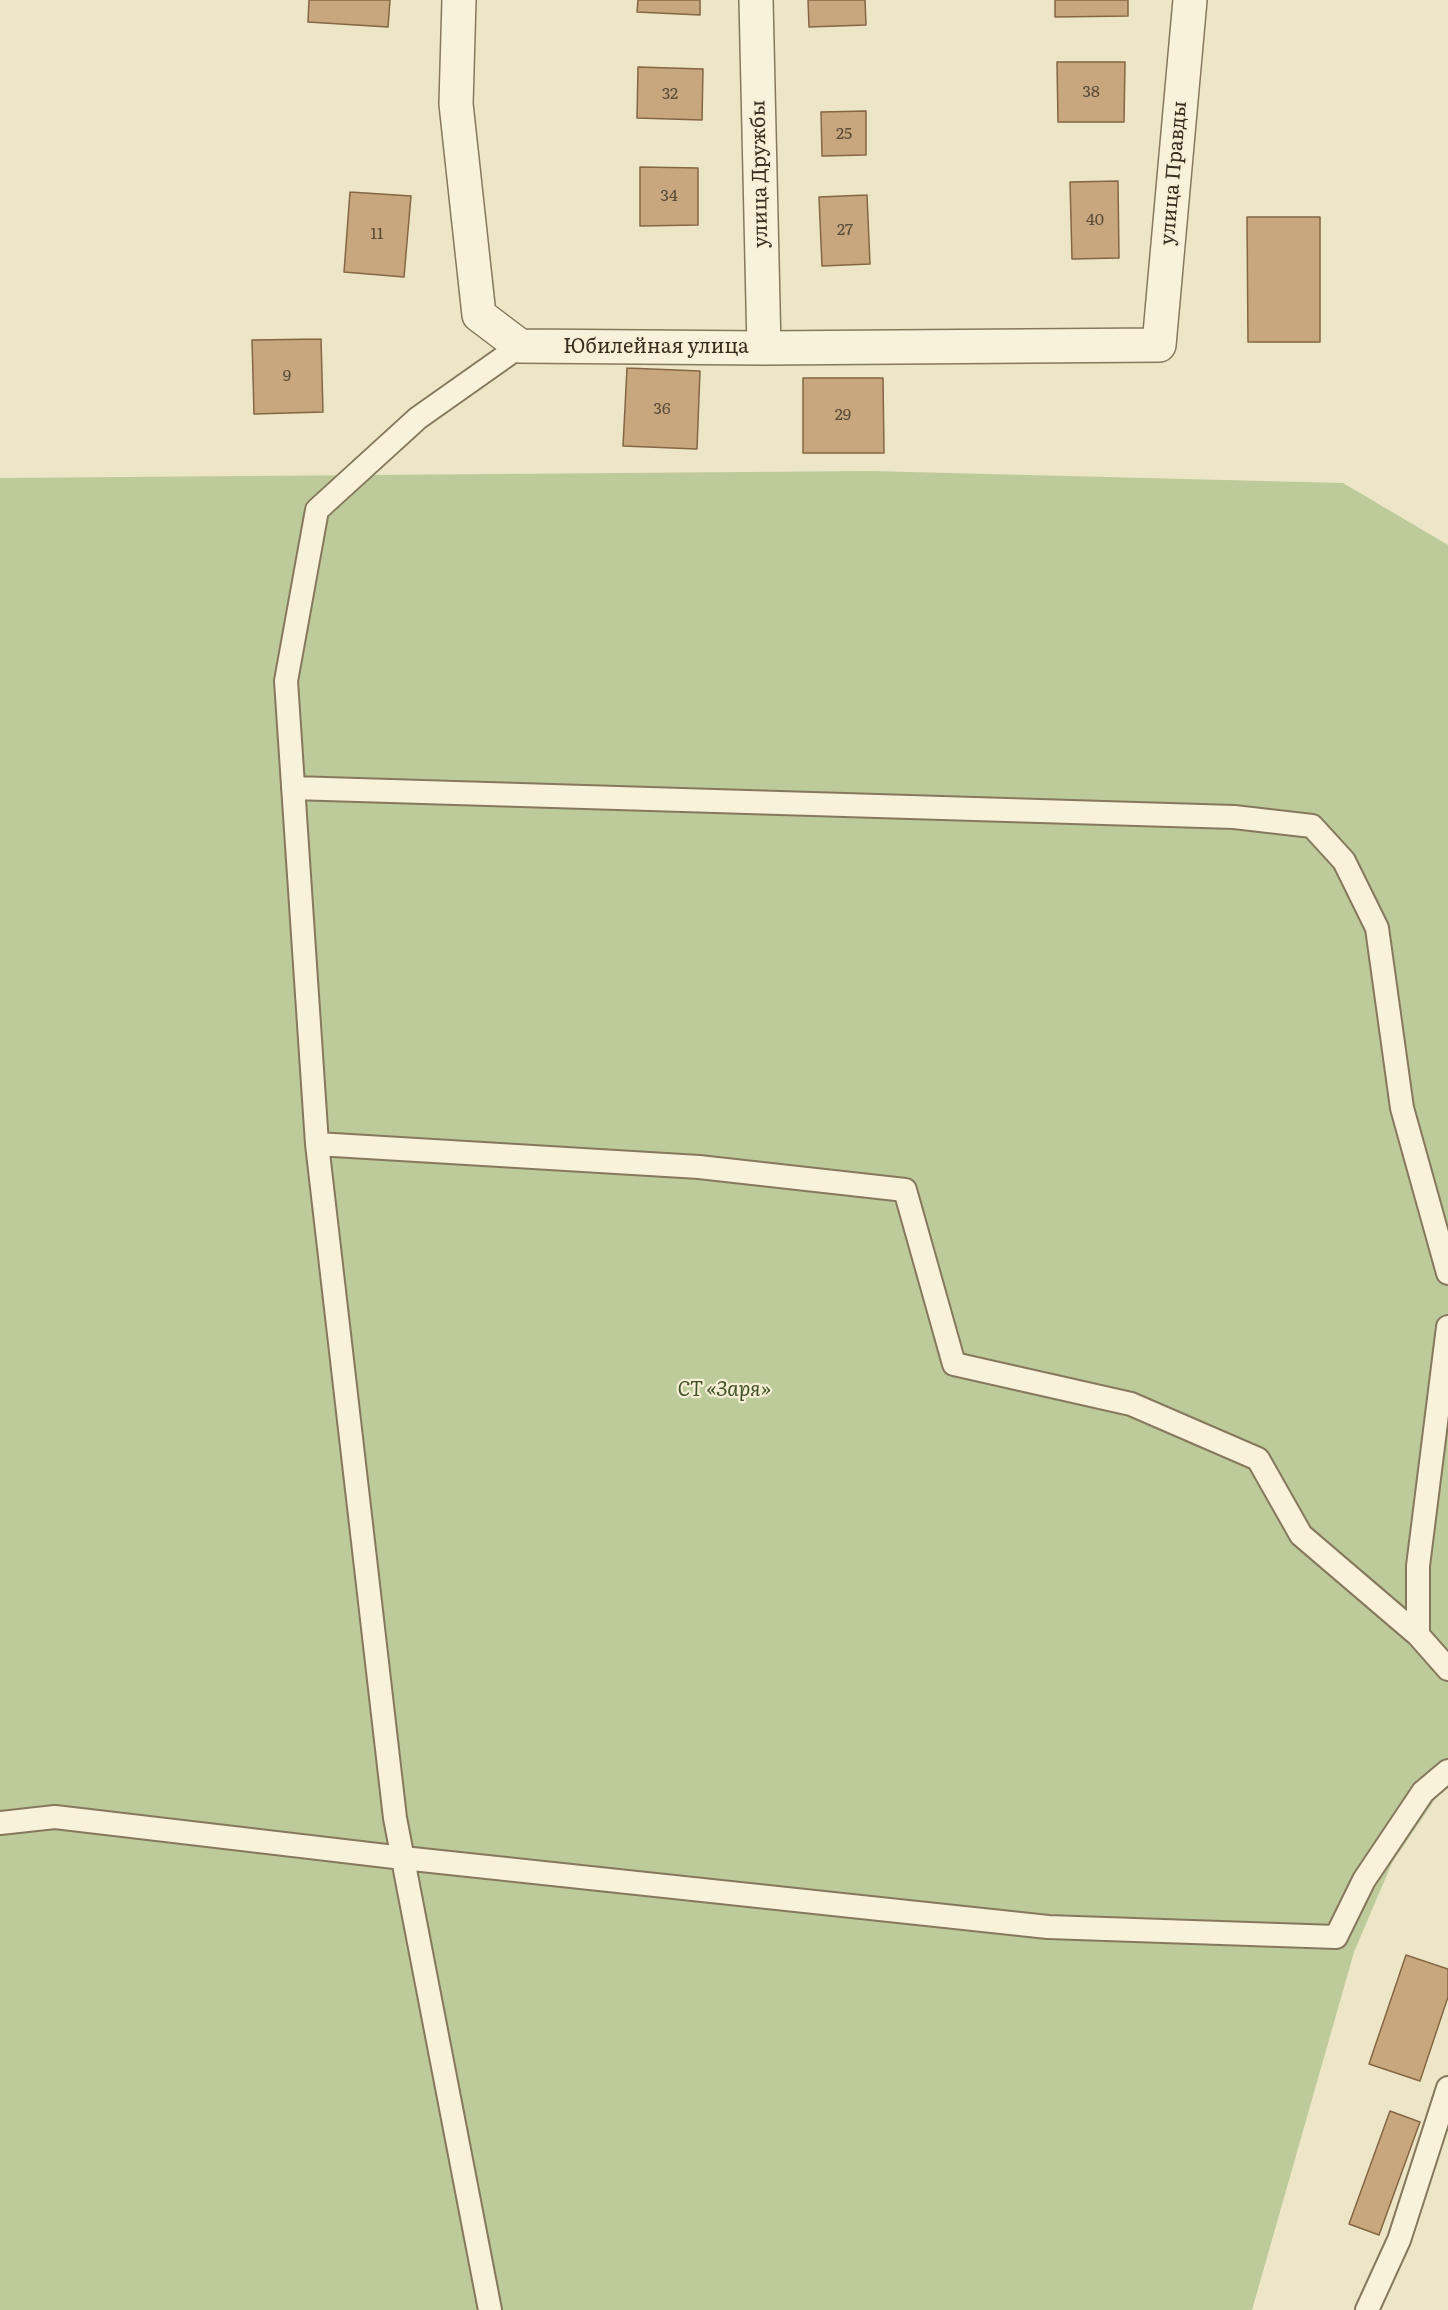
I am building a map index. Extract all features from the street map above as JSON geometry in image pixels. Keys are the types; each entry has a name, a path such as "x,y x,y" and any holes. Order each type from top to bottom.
{"street":[{"path":"459,0 456,104 479,315 520,346"},
{"name":"улица Дружбы","path":"756,0 764,348"},
{"name":"улица Правды","path":"1159,345 1190,0"},
{"name":"Юбилейная улица","path":"520,346 764,348 1159,345"}],"lane":[{"path":"490,2310 395,1818 317,1144 286,681 317,510 418,418 520,346"},
{"path":"293,788 1222,817 1312,826 1344,861 1377,928 1402,1108 1448,1274"},
{"path":"317,1144 699,1167 905,1190 954,1364 1131,1404 1258,1459 1301,1535 1418,1635 1448,1669"},
{"path":"1418,1635 1418,1566 1448,1328"},
{"path":"0,1823 55,1817 403,1858 1048,1927 1336,1937 1364,1880 1416,1802 1423,1792 1448,1771"},
{"path":"1367,2310 1399,2240 1448,2088"}],"green space":[{"name":"СТ «Заря»","path":"870,471 1343,483 1448,545 1448,1780 1392,1863 1354,1952 1252,2310 0,2310 0,478"}],"building":[{"path":"309,0 390,0 388,27 308,22"},
{"path":"638,0 700,0 700,15 637,12"},
{"path":"808,0 865,0 866,25 809,27"},
{"path":"1055,0 1128,0 1128,16 1055,17"},
{"path":"1057,62 1125,62 1124,122 1058,122"},
{"path":"638,67 703,69 702,120 637,118"},
{"path":"866,111 866,155 822,156 821,112"},
{"path":"640,167 698,168 698,225 640,226"},
{"path":"1118,181 1119,258 1072,259 1070,182"},
{"path":"350,192 411,196 404,277 344,272"},
{"path":"867,195 870,264 822,266 819,197"},
{"path":"1247,217 1320,217 1320,342 1248,342"},
{"path":"321,339 323,412 254,414 252,340"},
{"path":"627,368 700,371 697,449 623,446"},
{"path":"803,378 883,378 884,453 803,453"},
{"path":"1406,1955 1448,1969 1448,1997 1420,2081 1369,2064"},
{"path":"1390,2111 1420,2122 1379,2235 1349,2224"}]}
